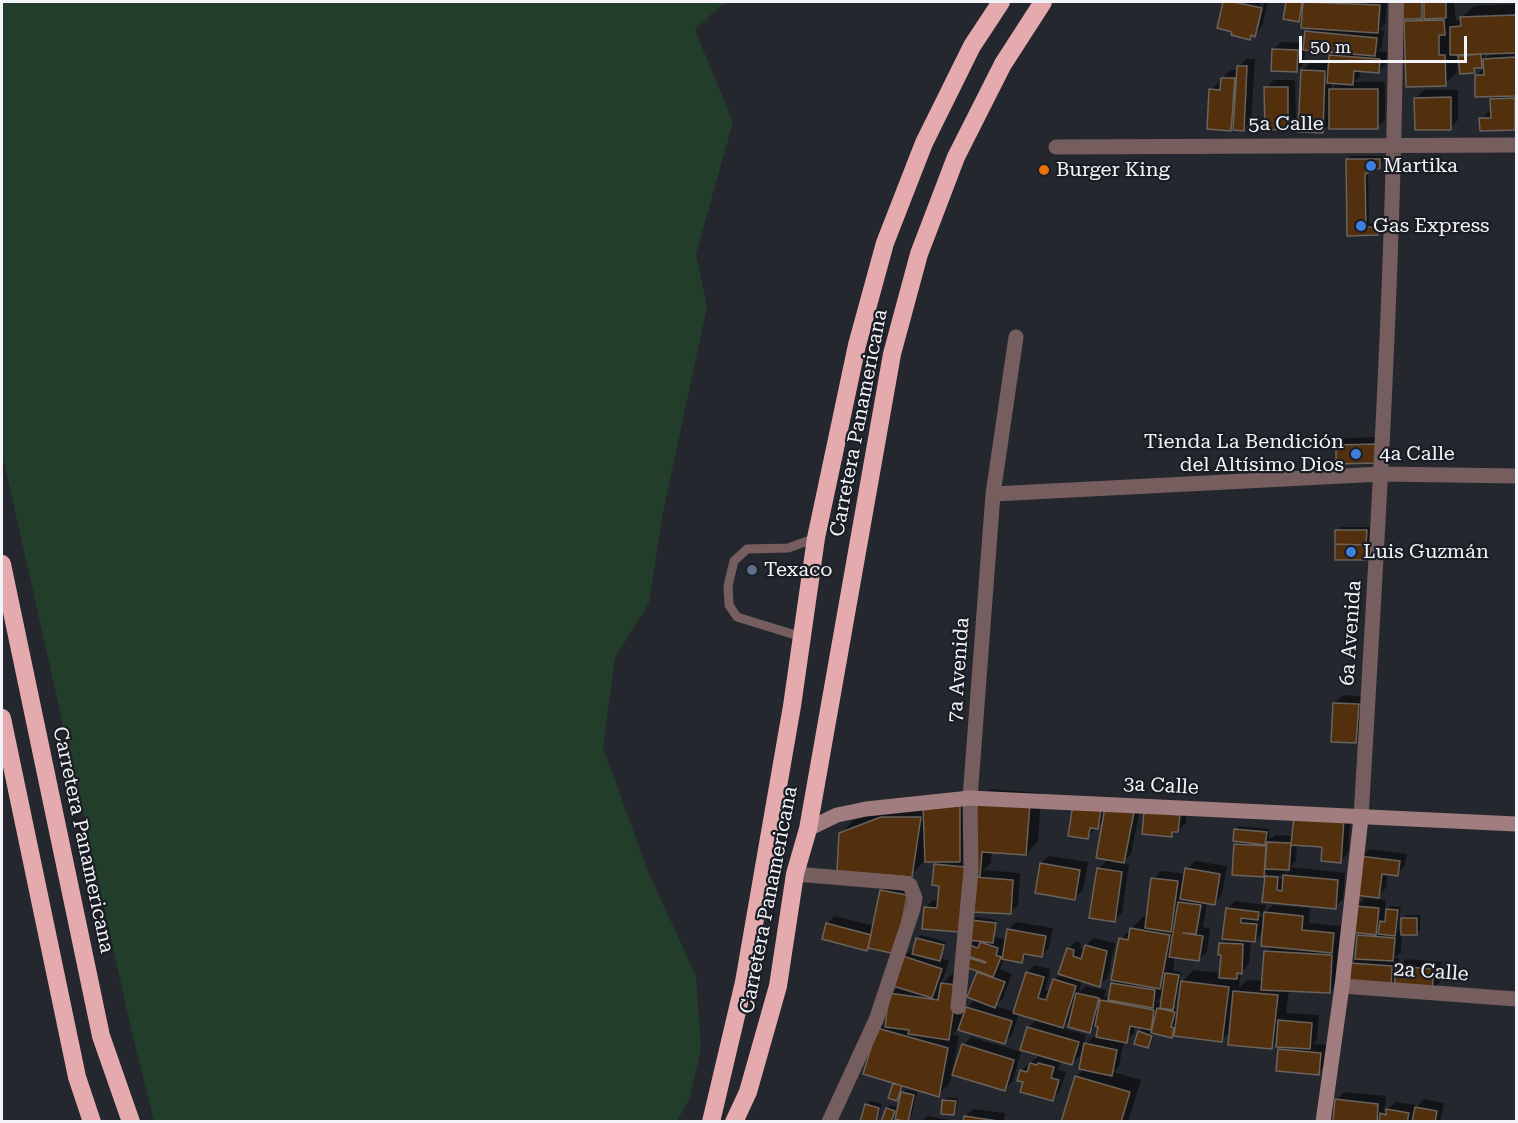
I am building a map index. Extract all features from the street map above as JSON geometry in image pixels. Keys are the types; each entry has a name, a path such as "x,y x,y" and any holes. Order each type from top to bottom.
{"highway":[{"name":"Carretera Panamericana","path":"711,1122 746,970 764,876 816,538 857,345 885,243 924,143 972,46 1001,2"},
{"name":"Carretera Panamericana","path":"734,1122 748,1092 778,986 795,874 808,829 892,354 919,254 956,157 1003,64 1043,2"},
{"name":"Carretera Panamericana","path":"2,564 101,1035 131,1122"},
{"path":"2,718 77,1077 92,1122"}],"street":[{"name":"6a Avenida","path":"1323,1122 1342,986 1361,818 1382,474 1395,145 1396,2"},
{"name":"5a Calle","path":"1056,147 1516,145"},
{"name":"7a Avenida","path":"958,1007 971,871 970,798 993,494 1016,337"},
{"name":"4a Calle","path":"993,494 1382,474 1516,476"},
{"name":"3a Calle","path":"808,829 837,815 866,809 970,798 1516,824"},
{"path":"795,874 910,885 915,898 876,1020 830,1122"},
{"name":"2a Calle","path":"1342,986 1516,999"}],"lane":[{"path":"802,637 737,617 729,605 728,586 734,561 747,549 788,548 816,538"}],"green space":[{"path":"2,2 733,2 720,6 695,30 733,122 696,254 707,307 662,517 649,603 615,658 603,747 647,869 696,976 701,1049 689,1100 677,1121 154,1121 133,1037 2,453"}],"building":[{"path":"1223,2 1262,8 1255,37 1251,35 1250,40 1217,28"},
{"path":"1286,2 1302,2 1299,22 1283,19"},
{"path":"1303,2 1380,5 1378,33 1301,28"},
{"path":"1403,2 1422,2 1422,19 1403,19"},
{"path":"1424,2 1446,2 1446,18 1424,19"},
{"path":"1516,15 1516,53 1450,55 1450,27 1461,26 1460,17"},
{"path":"1444,20 1445,35 1439,35 1439,55 1445,55 1446,86 1406,87 1404,21"},
{"path":"1305,31 1377,38 1375,56 1303,50"},
{"path":"1272,49 1298,50 1297,72 1271,71"},
{"path":"1481,54 1482,68 1474,68 1475,73 1460,74 1458,56"},
{"path":"1329,55 1380,59 1379,73 1354,71 1353,85 1327,83"},
{"path":"1516,57 1516,96 1475,97 1475,75 1484,75 1483,59"},
{"path":"1237,66 1247,66 1244,131 1233,130"},
{"path":"1301,70 1325,71 1323,133 1298,132"},
{"path":"1221,78 1235,78 1231,131 1207,129 1209,89 1220,90"},
{"path":"1264,87 1288,87 1288,129 1265,130"},
{"path":"1329,89 1378,89 1378,129 1329,129"},
{"path":"1451,97 1451,130 1415,130 1414,98"},
{"path":"1515,98 1515,130 1480,131 1479,118 1491,118 1490,99"},
{"path":"1346,159 1380,159 1380,168 1365,174 1366,227 1378,227 1378,235 1347,236"},
{"name":"Tienda La Bendición del Altísimo Dios","path":"1377,444 1377,463 1336,464 1336,445"},
{"path":"1335,530 1367,530 1366,545 1335,544"},
{"name":"Luis Guzmán","path":"1335,544 1366,545 1366,560 1335,560"},
{"path":"1333,703 1359,704 1356,743 1331,742"},
{"path":"977,801 1030,804 1026,855 982,852 980,877 971,876"},
{"path":"1073,804 1101,809 1098,829 1090,828 1088,839 1068,836"},
{"path":"923,806 960,806 960,862 925,862"},
{"path":"1105,807 1134,812 1124,863 1096,858"},
{"path":"1144,812 1180,815 1178,832 1172,832 1172,837 1142,834"},
{"path":"1294,816 1344,819 1341,863 1321,861 1322,847 1291,845"},
{"path":"881,817 921,817 912,877 837,871 839,833"},
{"path":"1234,829 1267,832 1265,845 1233,841"},
{"path":"1267,842 1291,843 1289,870 1265,869"},
{"path":"1234,844 1266,846 1264,877 1232,875"},
{"path":"1360,856 1400,861 1398,876 1382,874 1379,898 1355,895"},
{"path":"1040,863 1080,870 1075,900 1035,893"},
{"path":"934,864 965,867 959,932 922,929 924,907 937,908 939,886 932,885"},
{"path":"1097,868 1122,872 1115,922 1089,918"},
{"path":"1185,868 1220,874 1215,905 1180,899"},
{"path":"1283,875 1338,880 1336,909 1262,902 1265,876 1278,877 1277,890 1282,891"},
{"path":"974,877 1013,880 1011,914 972,912"},
{"path":"1151,878 1178,881 1171,932 1145,928"},
{"path":"880,890 907,895 896,954 868,948"},
{"path":"1178,902 1201,905 1196,934 1183,933 1203,936 1199,961 1169,957"},
{"path":"1355,906 1379,908 1376,935 1352,932"},
{"path":"1226,908 1259,912 1258,920 1241,918 1241,923 1257,924 1255,942 1222,939"},
{"path":"1386,909 1398,910 1395,936 1378,934 1380,921 1385,922"},
{"path":"1264,912 1303,916 1302,930 1334,933 1332,953 1261,946"},
{"path":"1401,918 1417,918 1417,935 1401,935"},
{"path":"971,920 996,923 993,943 969,940"},
{"path":"826,923 871,935 867,951 822,939"},
{"path":"1130,928 1170,935 1160,989 1111,980 1119,938 1128,940"},
{"path":"1007,929 1046,936 1042,957 1024,954 1022,963 1002,959"},
{"path":"1357,935 1395,938 1393,961 1355,959"},
{"path":"916,938 944,945 940,961 912,954"},
{"path":"980,942 998,948 996,955 1001,957 993,977 963,966 966,957 986,962 965,955 969,945 978,948"},
{"path":"1219,943 1243,944 1242,974 1237,973 1237,979 1219,978 1221,955 1218,955"},
{"path":"1085,945 1107,951 1100,987 1058,974 1067,948 1074,950 1073,956 1081,959"},
{"path":"1264,951 1332,955 1330,993 1261,990"},
{"path":"903,956 942,969 932,998 893,986"},
{"path":"1350,963 1392,966 1391,988 1349,985"},
{"path":"1396,966 1434,969 1432,991 1394,988"},
{"path":"977,972 1005,982 995,1008 967,997"},
{"path":"1026,972 1044,977 1038,998 1046,1000 1053,979 1076,986 1063,1028 1013,1013"},
{"path":"1165,973 1179,975 1173,1010 1160,1008"},
{"path":"1181,981 1229,987 1222,1042 1174,1036"},
{"path":"941,983 957,985 949,1040 908,1034 909,1030 885,1027 889,993 938,1000"},
{"path":"1111,983 1155,990 1153,1008 1108,1000"},
{"path":"1233,991 1278,995 1272,1049 1228,1045"},
{"path":"1076,993 1099,998 1090,1033 1068,1027"},
{"path":"1100,1000 1154,1010 1151,1030 1130,1026 1127,1043 1096,1037 1098,1027 1095,1026"},
{"path":"966,1007 1012,1021 1005,1044 958,1030"},
{"path":"1157,1008 1175,1012 1171,1027 1174,1028 1172,1038 1151,1033"},
{"path":"1278,1020 1312,1023 1310,1049 1276,1047"},
{"path":"1027,1027 1079,1042 1072,1065 1020,1050"},
{"path":"877,1028 948,1048 939,1097 863,1074"},
{"path":"1138,1031 1152,1036 1148,1048 1134,1044"},
{"path":"1084,1043 1117,1050 1112,1076 1079,1069"},
{"path":"962,1044 1014,1060 1005,1091 952,1075"},
{"path":"1278,1049 1321,1053 1319,1075 1276,1071"},
{"path":"1030,1063 1054,1067 1051,1078 1059,1080 1053,1101 1020,1092 1023,1082 1017,1081 1020,1070 1027,1072"},
{"path":"1075,1076 1130,1092 1121,1122 1061,1122"},
{"path":"893,1083 902,1086 897,1101 888,1098"},
{"path":"901,1092 914,1095 908,1122 895,1119"},
{"path":"1335,1099 1378,1104 1377,1122 1333,1122"},
{"path":"942,1100 956,1101 954,1115 941,1114"},
{"path":"865,1104 879,1108 876,1122 860,1122"},
{"path":"1415,1107 1437,1111 1435,1122 1412,1122"},
{"path":"886,1108 895,1111 891,1122 881,1122"},
{"path":"1386,1109 1409,1113 1407,1122 1379,1122 1380,1113 1386,1115"},
{"path":"964,1116 998,1121 963,1122"}],"place":[{"name":"Martika","path":"1371,166"},
{"name":"Burger King","path":"1044,170"},
{"name":"Gas Express","path":"1361,226"},
{"name":"Tienda La Bendición del Altísimo Dios","path":"1356,454"},
{"name":"Luis Guzmán","path":"1351,552"},
{"name":"Texaco","path":"752,570"}]}
